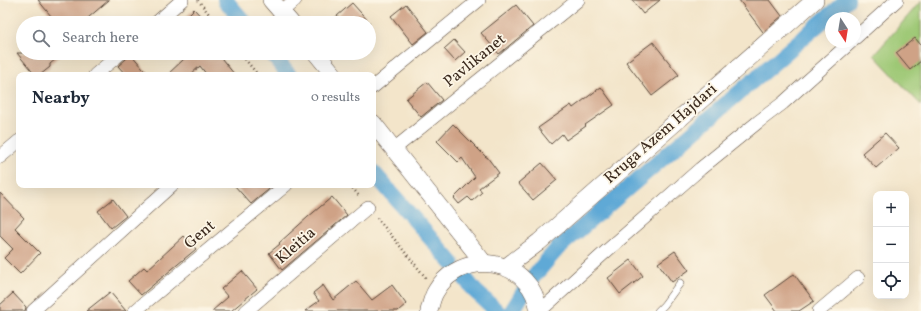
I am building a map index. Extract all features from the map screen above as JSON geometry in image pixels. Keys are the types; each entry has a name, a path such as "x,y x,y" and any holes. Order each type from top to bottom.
{"street":[{"path":"164,16 182,0"},
{"path":"281,12 295,0"},
{"path":"376,85 479,0"},
{"name":"Pavlikanet","path":"394,148 578,0"},
{"path":"861,32 897,0"},
{"name":"Rruga Azem Hajdari","path":"506,267 539,242 808,2"},
{"path":"430,311 431,301 443,281 451,274 462,268 472,264 484,263 506,267 516,273 532,290 540,311 700,169 783,103 844,48"},
{"path":"99,72 113,60"},
{"path":"322,60 332,72"},
{"path":"376,127 484,263"},
{"path":"0,158 16,144"},
{"path":"33,311 169,188"},
{"name":"Gent","path":"135,311 282,188"},
{"name":"Kleitia","path":"246,311 368,207"},
{"path":"819,311 858,278"}],"lane":[{"path":"658,311 680,283"}],"path":[{"path":"198,0 211,16"},
{"path":"246,60 256,72"},
{"path":"352,188 436,291"}],"green space":[{"path":"921,1 921,105 874,55"}],"building":[{"path":"38,0 109,0 90,16 51,16"},
{"path":"632,0 660,0 643,14"},
{"path":"739,0 770,0 782,16 763,32"},
{"path":"352,3 364,16 337,16"},
{"path":"406,4 428,32 413,44 391,16"},
{"path":"516,5 533,26 499,54 481,33"},
{"path":"194,9 200,16 187,16"},
{"path":"915,38 921,45 921,61 910,70 896,53"},
{"path":"454,40 465,52 455,61 444,49"},
{"path":"653,42 679,75 652,96 626,62"},
{"path":"23,60 55,60 50,64 50,67 44,72 33,72"},
{"path":"125,60 136,60 146,72 123,72 118,66"},
{"path":"183,60 223,60 233,72 205,72 200,66 193,72 170,72"},
{"path":"427,82 442,100 421,117 406,99"},
{"path":"601,87 614,105 566,140 562,134 551,144 538,128 571,105 573,108"},
{"path":"453,124 487,157 499,173 479,188 482,192 472,201 468,197 459,204 454,198 475,177 462,158 458,162 437,141"},
{"path":"885,133 899,148 876,168 862,153"},
{"path":"542,163 557,180 533,200 518,183"},
{"path":"237,188 270,188 251,204"},
{"path":"0,193 24,218 15,228 40,253 20,274 4,258 13,249 0,236"},
{"path":"332,197 347,215 282,270 269,253"},
{"path":"113,199 126,216 111,228 98,211"},
{"path":"184,236 196,249 141,295 128,281 144,267 147,270"},
{"path":"675,251 689,270 672,282 658,263"},
{"path":"631,260 643,276 620,294 608,278"},
{"path":"242,271 257,289 231,311 212,311 228,297 221,289"},
{"path":"794,274 814,301 799,311 777,311 765,295"},
{"path":"356,281 372,300 392,285 406,304 398,311 305,311 319,301 313,293 323,285 333,300"},
{"path":"110,292 126,311 86,311"},
{"path":"13,293 26,307 25,311 0,311 0,305"}],"waterway":[{"path":"225,0 239,16"},
{"path":"533,277 557,249 847,0"},
{"path":"277,60 287,72"},
{"path":"376,175 452,263"},
{"path":"464,277 475,291 497,311"},
{"path":"512,311 523,293"}]}
